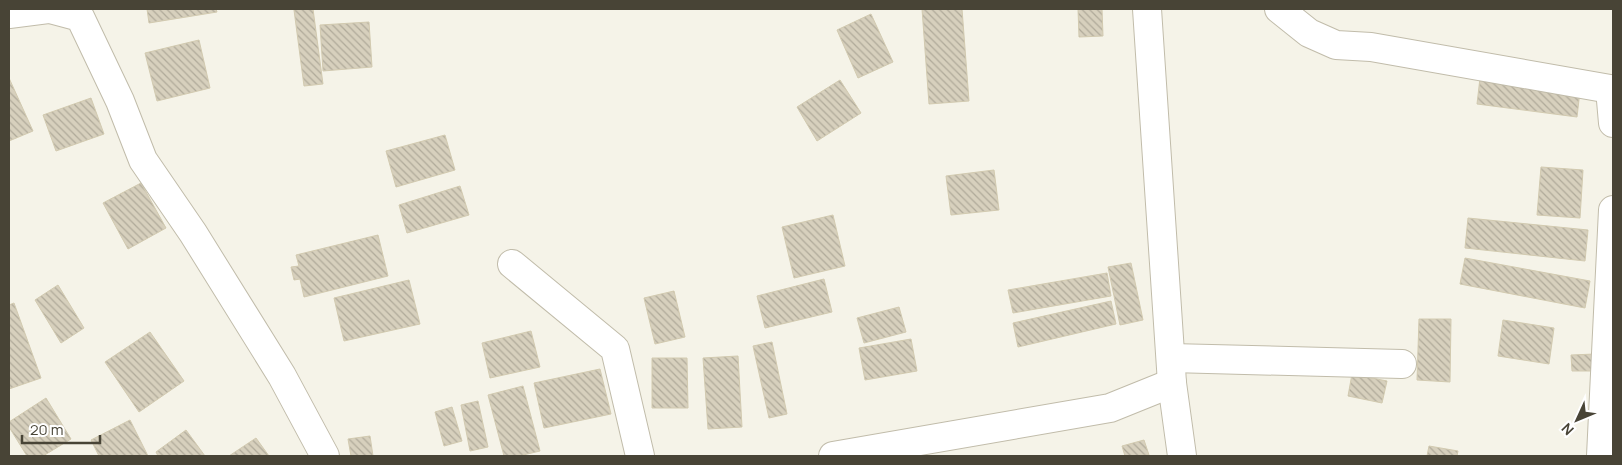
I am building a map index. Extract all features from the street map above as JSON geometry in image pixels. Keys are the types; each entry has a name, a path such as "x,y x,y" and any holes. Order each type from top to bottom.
{"street":[{"path":"9,14 49,9 80,17 120,101 143,160 193,233 282,376 325,456"},
{"path":"1147,9 1171,371 1182,456"},
{"path":"1279,9 1309,33 1336,45 1371,47 1610,89 1613,123"},
{"path":"1601,456 1613,210"},
{"path":"512,264 615,349 640,456"},
{"path":"832,456 1110,408 1171,371 1402,364"}],"building":[{"path":"147,9 216,9 217,12 149,23"},
{"path":"313,9 323,84 304,86 294,10"},
{"path":"922,9 962,9 969,101 929,104"},
{"path":"1078,9 1102,9 1103,36 1079,37"},
{"path":"871,14 893,62 858,78 837,30"},
{"path":"369,22 372,67 323,71 320,25"},
{"path":"199,40 210,88 157,101 145,53"},
{"path":"9,78 33,131 9,141"},
{"path":"1480,78 1580,91 1577,117 1477,104"},
{"path":"840,80 861,113 817,141 797,107"},
{"path":"91,98 104,134 56,151 43,115"},
{"path":"445,135 455,170 396,187 386,151"},
{"path":"1541,167 1583,170 1580,218 1537,215"},
{"path":"994,170 999,210 951,215 946,176"},
{"path":"141,183 166,228 128,249 103,203"},
{"path":"460,186 469,215 407,233 399,205"},
{"path":"833,215 845,266 794,278 782,227"},
{"path":"1468,218 1588,230 1585,261 1465,248"},
{"path":"378,235 388,276 304,297 300,279 294,280 291,267 299,266 296,255"},
{"path":"1465,258 1590,281 1585,308 1460,284"},
{"path":"1131,263 1143,320 1120,325 1108,267"},
{"path":"1107,273 1111,296 1013,313 1008,290"},
{"path":"824,279 832,312 765,328 757,296"},
{"path":"409,280 420,324 344,341 334,298"},
{"path":"58,285 84,328 61,343 35,300"},
{"path":"674,291 685,337 655,344 644,298"},
{"path":"1111,301 1116,324 1018,347 1013,323"},
{"path":"14,303 41,378 9,389 9,305"},
{"path":"899,307 906,332 864,343 857,318"},
{"path":"1419,319 1451,319 1450,382 1417,380"},
{"path":"1503,320 1554,328 1549,364 1498,356"},
{"path":"531,331 540,367 490,378 482,343"},
{"path":"150,332 184,381 139,412 105,362"},
{"path":"911,339 917,371 865,380 859,348"},
{"path":"772,342 787,414 769,418 753,346"},
{"path":"1595,354 1595,371 1572,371 1571,355"},
{"path":"738,356 742,427 708,429 703,358"},
{"path":"652,358 687,358 688,408 652,408"},
{"path":"600,369 611,414 544,428 534,383"},
{"path":"1352,374 1387,381 1382,403 1348,396"},
{"path":"523,386 540,451 519,456 504,456 488,395"},
{"path":"46,398 71,439 43,456 27,456 9,427 9,422"},
{"path":"478,401 488,447 470,451 461,405"},
{"path":"452,407 462,441 444,446 435,412"},
{"path":"130,420 148,456 99,456 91,440"},
{"path":"186,430 205,456 158,456 156,452"},
{"path":"370,436 373,456 351,456 348,439"},
{"path":"256,438 269,456 229,456"},
{"path":"1144,440 1149,455 1125,456 1122,446"},
{"path":"1429,446 1458,451 1457,456 1427,456"}]}
